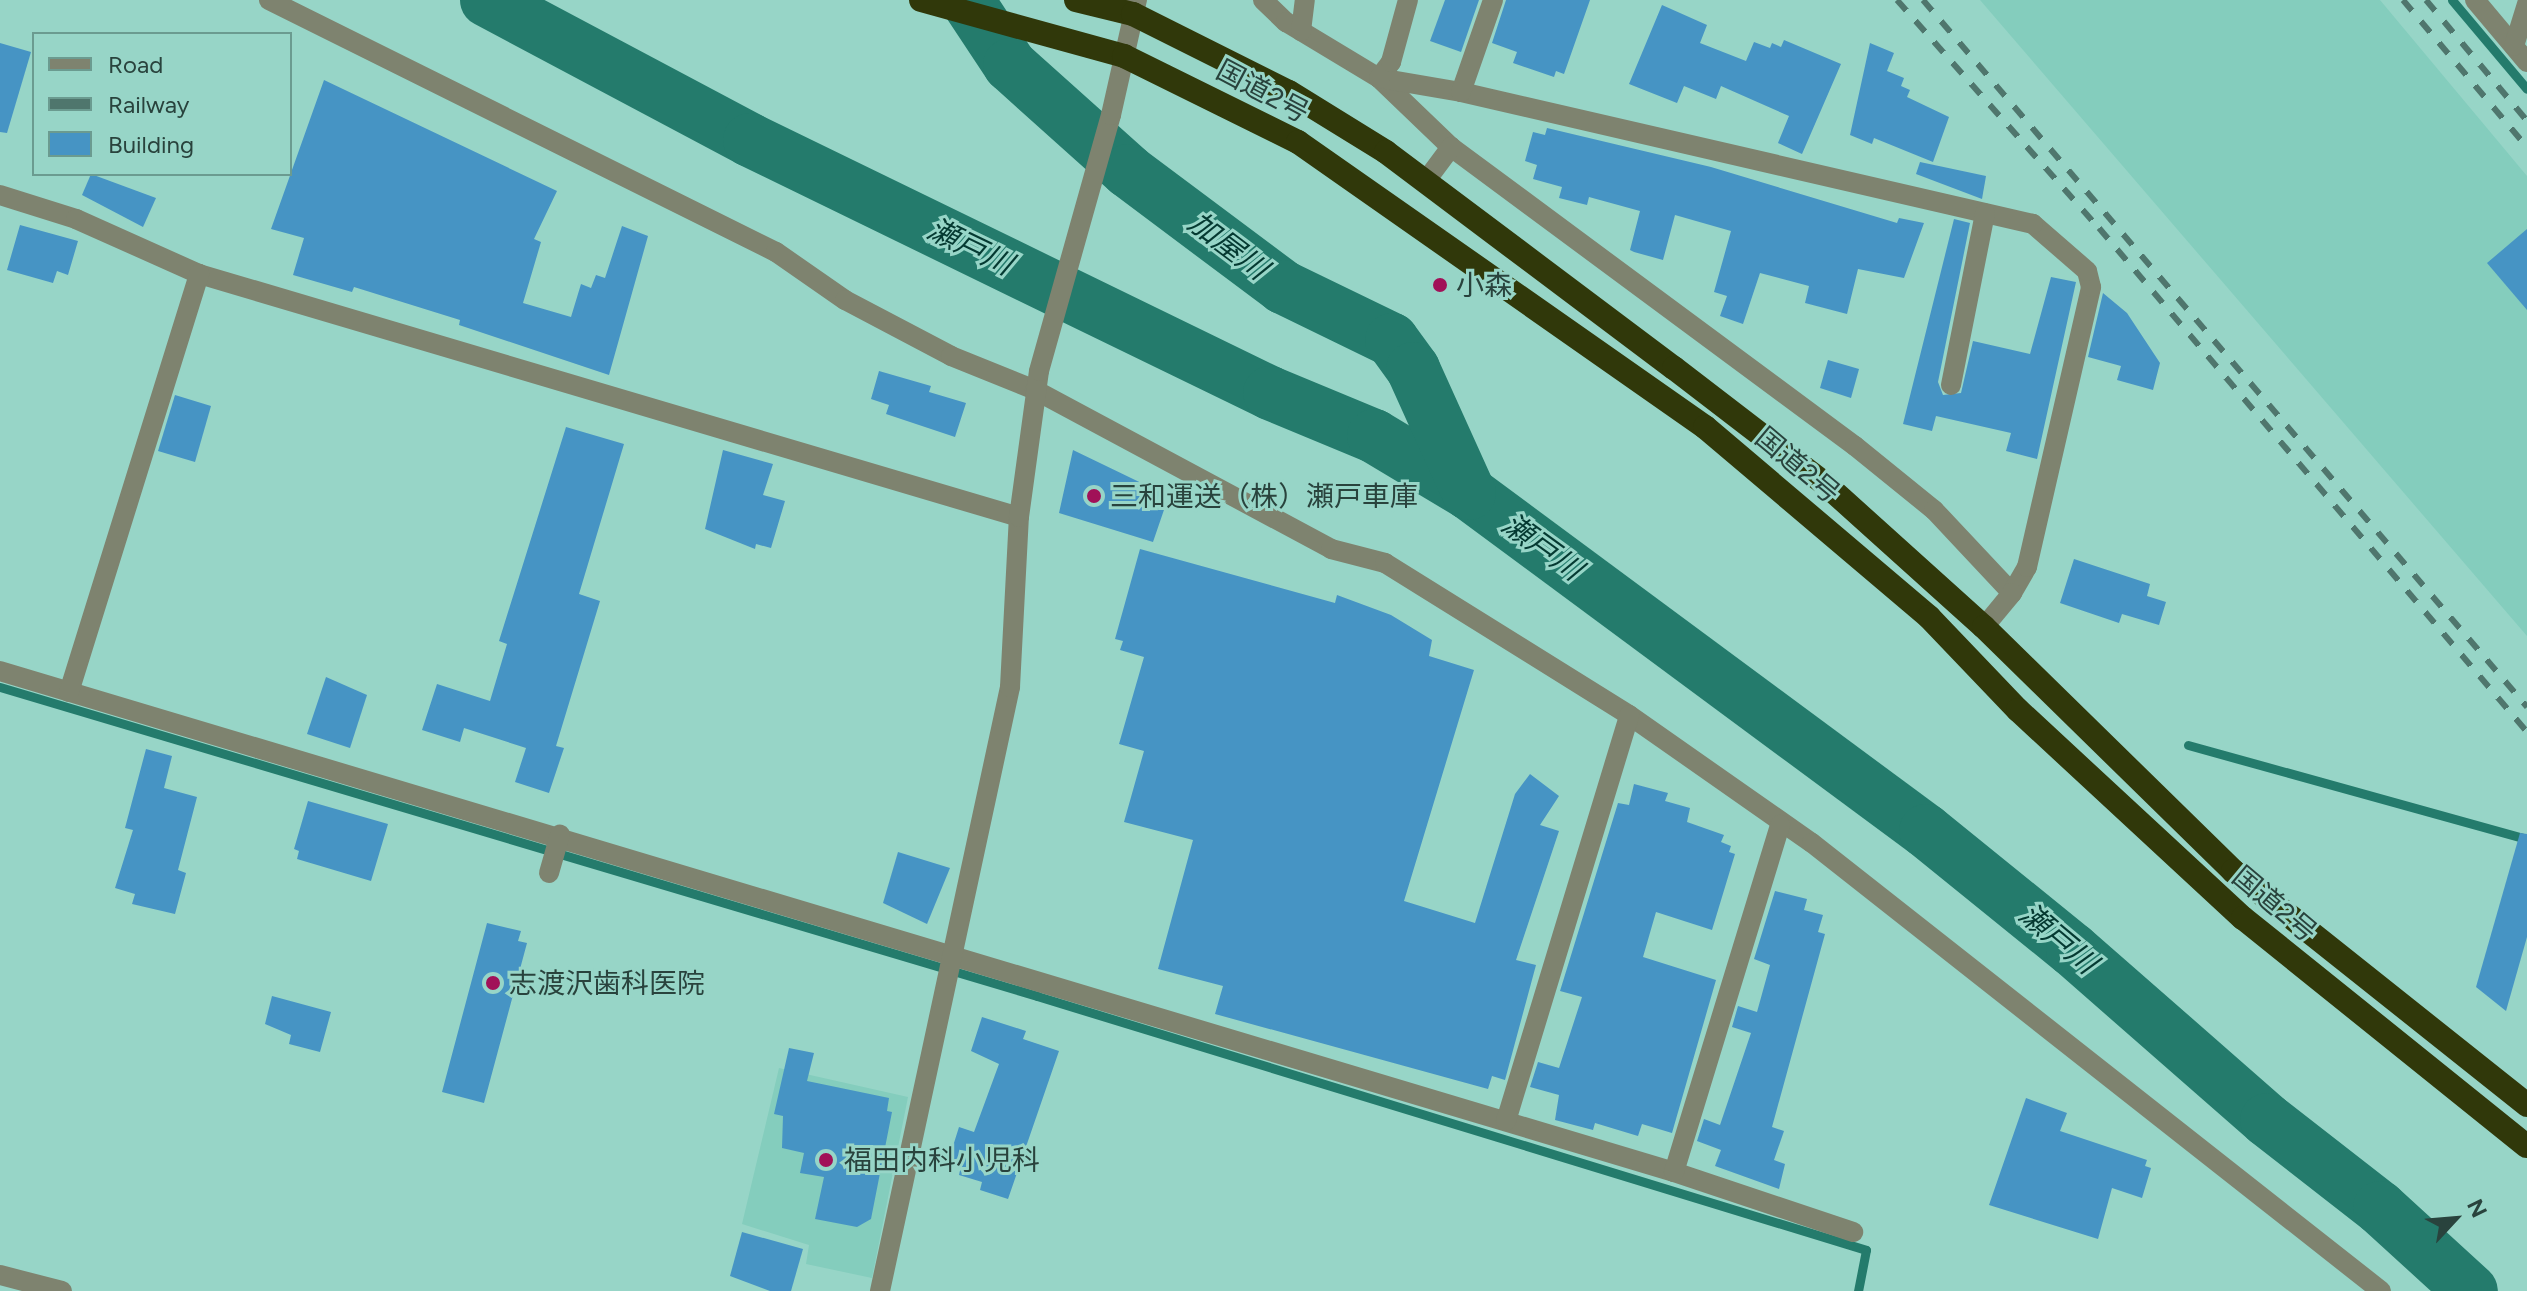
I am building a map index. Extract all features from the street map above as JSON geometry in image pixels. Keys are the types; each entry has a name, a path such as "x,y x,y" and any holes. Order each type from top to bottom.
{"highway":[{"name":"国道2号","path":"921,0 1124,56 1298,142 1705,427 1929,617 2018,710 2243,918 2527,1146"},
{"name":"国道2号","path":"1076,0 1135,7 1289,92 1425,182 1824,483 1984,627 2233,871 2527,1105"}],"street":[{"path":"269,0 776,252 845,300 951,356 1037,380 1331,549 1385,563 1629,715 1780,825 1812,843 2381,1291"},
{"path":"1263,0 1301,31 1379,78 1451,147 1855,446 1934,510 2012,593"},
{"path":"1301,31 1305,0"},
{"path":"1379,78 1391,62 1408,0"},
{"path":"1461,92 1493,0"},
{"path":"2475,0 2527,62"},
{"path":"2514,46 2527,4"},
{"path":"880,1291 947,967 1010,687 1019,517 1037,380 1111,115 1135,7"},
{"path":"1379,78 1461,92 2033,224 2087,271 2091,287 2027,567 2012,593 1984,627"},
{"path":"1425,182 1451,147"},
{"path":"0,195 76,219 199,274 1019,517"},
{"path":"1951,385 1985,213"},
{"path":"69,692 199,274"},
{"path":"0,671 558,841 947,967 1506,1121 1674,1172 1853,1232"},
{"path":"1506,1121 1629,715"},
{"path":"1674,1172 1780,825"},
{"path":"549,873 558,841"},
{"path":"0,1275 62,1291"}],"shaded area":[{"path":"1980,0 2380,0 2527,176 2527,636"},
{"name":"福田内科小児科","path":"779,1068 908,1097 872,1278 806,1264 809,1245 742,1224"}],"building":[{"path":"1445,0 1479,0 1461,52 1430,41"},
{"path":"1506,0 1590,0 1564,74 1556,71 1554,77 1513,63 1517,52 1492,43"},
{"path":"1662,5 1707,25 1700,43 1746,61 1754,42 1770,48 1772,43 1781,47 1784,40 1841,64 1802,154 1778,143 1789,116 1721,86 1716,99 1684,86 1677,103 1629,84"},
{"path":"0,43 31,52 7,133 0,132"},
{"path":"1870,43 1894,53 1887,71 1904,78 1901,86 1910,90 1907,97 1949,117 1933,162 1874,138 1872,144 1850,135"},
{"path":"324,80 557,191 534,239 541,242 523,303 571,317 581,284 591,288 596,275 605,278 622,226 648,236 609,375 459,325 460,320 354,287 352,292 293,275 304,238 271,229"},
{"path":"1547,128 1711,167 1897,223 1899,218 1924,223 1904,278 1858,269 1847,314 1805,303 1809,286 1760,273 1743,324 1720,316 1727,296 1714,292 1731,231 1675,215 1663,260 1630,250 1640,211 1589,197 1587,205 1559,198 1562,187 1533,179 1537,165 1525,161 1533,132 1545,135"},
{"path":"1920,162 1986,176 1982,199 1916,174"},
{"path":"90,176 96,176 156,198 143,227 82,195"},
{"path":"1954,219 1970,223 1938,382 1943,395 1961,393 1973,341 2030,354 2051,277 2076,282 2037,459 2006,451 2011,433 1936,416 1932,431 1903,424"},
{"path":"20,225 78,241 68,275 57,271 53,283 7,270"},
{"path":"2527,229 2527,310 2487,263"},
{"path":"2103,293 2127,313 2160,363 2153,390 2117,380 2121,366 2088,357"},
{"path":"1828,360 1859,369 1851,398 1820,388"},
{"path":"879,371 931,386 929,392 966,403 955,437 886,414 889,405 871,399"},
{"path":"175,395 211,406 195,462 158,451"},
{"path":"566,427 624,444 579,594 600,601 556,746 564,748 549,793 515,782 526,748 464,728 460,742 422,730 437,684 490,701 507,644 499,641"},
{"path":"723,450 773,464 763,495 785,501 771,548 756,544 755,549 705,529"},
{"name":"三和運送（株）瀬戸車庫","path":"1073,450 1160,492 1157,501 1166,504 1153,542 1059,513"},
{"path":"1140,549 1335,603 1337,595 1391,615 1432,640 1429,656 1474,670 1404,901 1475,923 1515,794 1530,774 1559,796 1540,825 1559,831 1516,960 1536,965 1505,1080 1492,1076 1488,1089 1215,1014 1223,986 1158,969 1193,840 1124,822 1144,751 1119,744 1144,657 1120,650 1123,641 1115,639"},
{"path":"2074,559 2150,584 2147,596 2166,602 2159,625 2122,614 2119,623 2060,603"},
{"path":"326,677 367,695 350,748 307,734"},
{"path":"146,749 172,756 164,788 197,797 178,870 186,873 175,914 132,904 135,894 115,888 133,830 125,828"},
{"path":"1634,784 1668,793 1665,801 1690,808 1687,822 1724,835 1721,842 1731,846 1729,852 1735,854 1712,930 1656,912 1643,957 1716,980 1672,1133 1642,1124 1638,1136 1595,1123 1593,1130 1555,1120 1559,1095 1530,1087 1538,1062 1559,1068 1582,997 1560,991 1618,803 1629,805"},
{"path":"308,801 388,824 371,881 297,859 299,851 294,849"},
{"path":"2520,833 2527,834 2527,937 2506,1011 2476,987"},
{"path":"898,852 950,868 927,924 883,903"},
{"path":"1775,891 1807,899 1804,910 1823,915 1818,932 1825,934 1772,1127 1784,1131 1774,1160 1785,1164 1779,1189 1715,1166 1721,1150 1697,1141 1704,1119 1720,1125 1751,1033 1732,1027 1738,1006 1757,1012 1770,965 1754,959"},
{"path":"487,923 521,931 518,941 527,943 484,1103 442,1092"},
{"path":"272,996 331,1012 320,1052 289,1044 291,1035 265,1024"},
{"path":"982,1017 1026,1031 1023,1039 1059,1051 1008,1199 980,1190 982,1182 959,1175 961,1166 948,1162 959,1127 974,1132 999,1064 971,1051"},
{"path":"789,1048 814,1053 807,1081 889,1098 887,1111 892,1112 871,1219 857,1227 815,1219 824,1177 800,1173 804,1153 782,1148 783,1116 774,1114"},
{"path":"2026,1098 2067,1113 2060,1131 2147,1160 2145,1166 2151,1168 2142,1198 2112,1188 2098,1239 1989,1205"},
{"path":"742,1232 803,1249 791,1291 770,1291 730,1276"}],"waterway":[{"name":"瀬戸川","path":"487,0 750,140 1270,393 1374,436 1469,493 1926,831 2073,950 2267,1120 2380,1208 2471,1291"},
{"name":"加屋川","path":"967,0 1010,65 1128,171 1283,287 1392,340 1413,369 1469,493"},
{"path":"2452,0 2527,89"},
{"path":"0,687 1037,996 1866,1250 1858,1291"},
{"path":"2188,745 2527,839"}],"railway":[{"path":"1897,0 2099,228 2527,732"},
{"path":"1923,0 2527,707"},
{"path":"2403,0 2527,147"},
{"path":"2426,0 2527,121"}],"place":[{"name":"小森","path":"1440,285"},
{"name":"三和運送（株）瀬戸車庫","path":"1094,496"},
{"name":"志渡沢歯科医院","path":"493,983"},
{"name":"福田内科小児科","path":"826,1160"}]}
